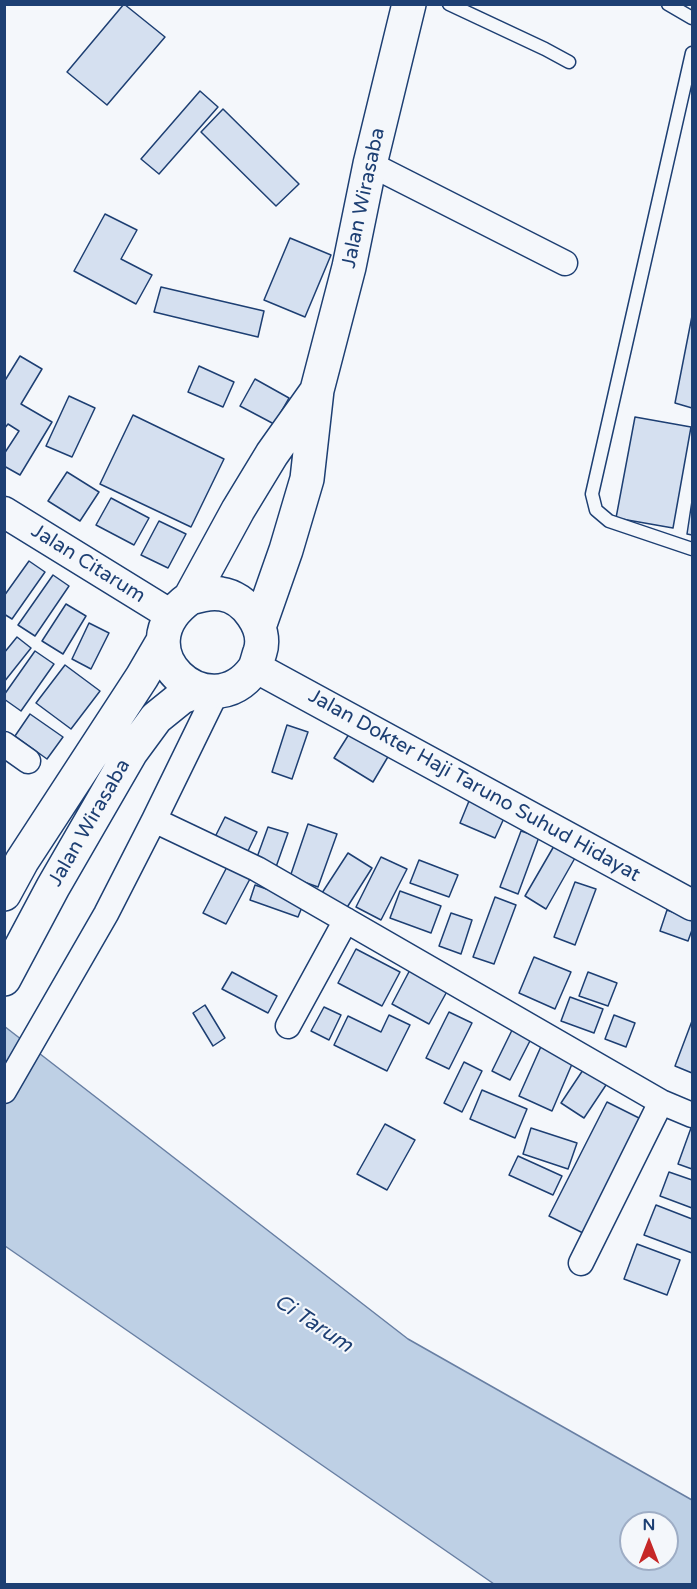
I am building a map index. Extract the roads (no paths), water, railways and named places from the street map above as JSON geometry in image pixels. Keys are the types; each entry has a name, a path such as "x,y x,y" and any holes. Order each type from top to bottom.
{"main road":[{"name":"Jalan Wirasaba","path":"259,627 308,479 317,390 349,267 370,164 409,4"},
{"name":"Jalan Wirasaba","path":"4,894 22,861 130,696 272,454 317,390"},
{"path":"206,593 223,594 239,600 251,612 259,627 262,647 255,667 232,687 209,690 186,683 174,672 164,652 175,618 206,593"},
{"name":"Jalan Wirasaba","path":"4,979 53,887 131,752 156,718 182,697 209,690"}],"street":[{"path":"370,164 565,263"},
{"name":"Jalan Citarum","path":"4,512 175,618"},
{"name":"Jalan Dokter Haji Taruno Suhud Hidayat","path":"255,667 693,905"},
{"path":"4,1091 105,914 154,820 209,690"},
{"path":"4,744 28,761"},
{"path":"154,820 257,869 661,1102 693,1116"},
{"path":"288,1026 346,920"},
{"path":"581,1263 661,1102"}],"lane":[{"path":"449,4 545,49 569,63"},
{"path":"668,4 693,18"},
{"path":"693,54 592,494 596,510 609,521 693,549"}],"water":[{"name":"Ci Tarum","path":"4,1026 408,1339 692,1500 692,1584 494,1584 5,1246"}]}
